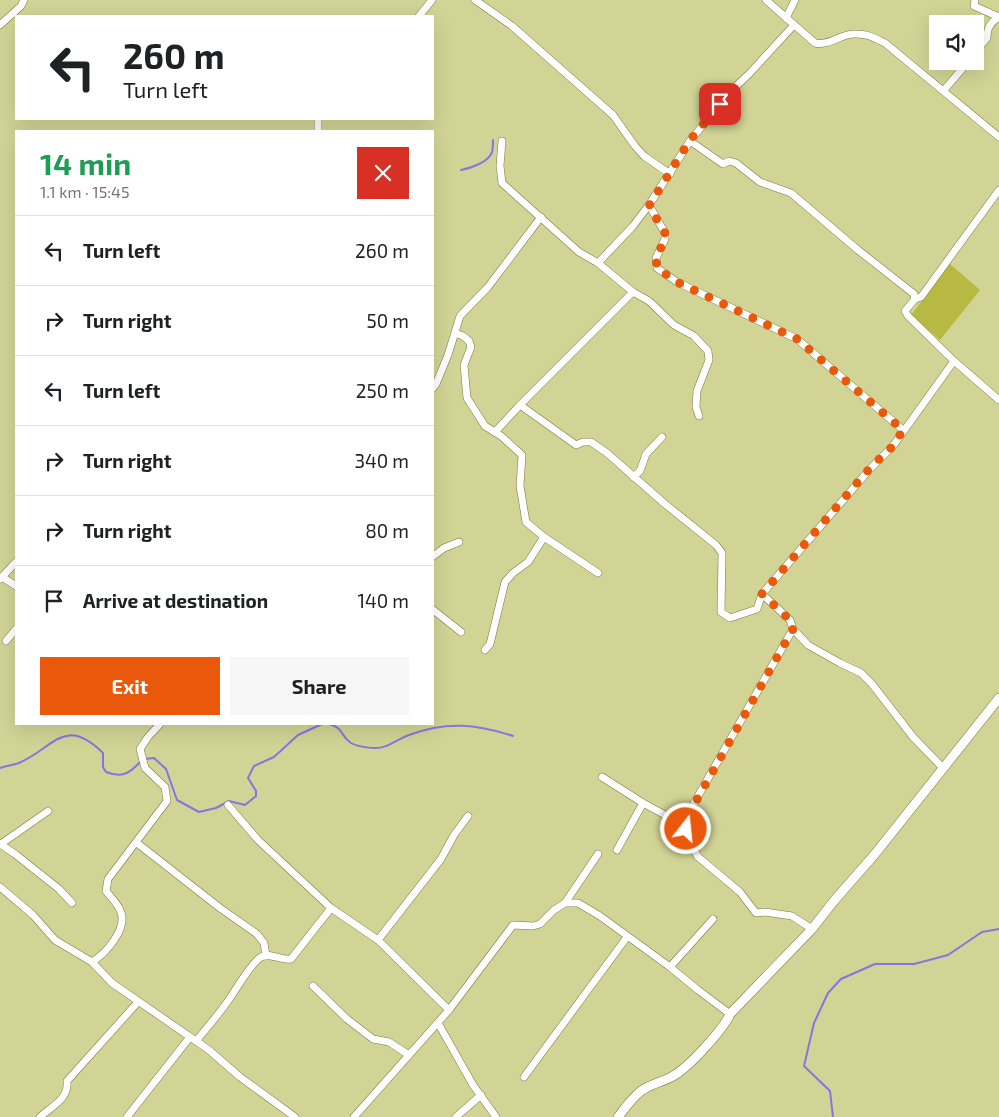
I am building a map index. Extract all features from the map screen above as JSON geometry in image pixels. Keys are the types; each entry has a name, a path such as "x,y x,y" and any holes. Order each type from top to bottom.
{"street":[{"path":"0,25 21,6 24,0"},
{"path":"420,15 432,0"},
{"path":"474,0 512,26 614,115 644,156 670,174"},
{"path":"766,0 815,43 822,44 853,34 871,36 885,43 999,136"},
{"path":"786,18 795,0"},
{"path":"975,0 974,6 999,17"},
{"path":"984,42 987,38 987,30 992,21 999,17"},
{"path":"598,263 649,206 690,140 730,92 794,25"},
{"path":"944,90 961,70"},
{"path":"690,140 723,164 729,161 736,163 760,182 792,193 858,250 914,294 915,299"},
{"path":"502,141 500,166 502,183 579,252 598,263 633,292 649,301 674,325 694,336 708,351 709,360 697,391 696,407 699,416"},
{"path":"999,190 921,297 915,299 905,311 954,361 999,400"},
{"path":"649,206 665,233 665,239 656,258 657,268 677,282 797,339 903,430"},
{"path":"434,386 448,355 460,316 488,287 541,217"},
{"path":"495,432 633,292"},
{"path":"455,333 469,341 470,347 464,365 467,398 486,426 522,455 520,486 526,522 544,537 598,573"},
{"path":"520,405 576,445 591,442 607,453 633,477 716,545 722,553 721,612 730,618 757,609 762,594 870,468 893,446 954,361"},
{"path":"633,477 640,471 646,454 662,437"},
{"path":"485,650 490,644 505,582 513,573 528,562 544,537"},
{"path":"434,556 444,548 459,542"},
{"path":"15,563 1,578 15,585"},
{"path":"762,594 790,620 793,629 808,645 861,673 872,684 913,737 943,768"},
{"path":"434,610 461,632"},
{"path":"793,629 690,812 686,829 697,856 740,892 756,913 765,912 792,916 812,929"},
{"path":"6,641 15,630"},
{"path":"618,1117 641,1091 674,1076 686,1066 722,1027 730,1014 812,929 875,854 999,698"},
{"path":"92,962 103,955 122,928 121,912 106,891 108,879 167,801 164,787 145,768 140,749 148,736 159,725"},
{"path":"602,777 643,803 687,827"},
{"path":"617,850 643,803"},
{"path":"228,805 258,840 331,908 370,933 449,1010"},
{"path":"48,811 0,844 59,889 72,903"},
{"path":"378,940 441,859 454,835 468,816"},
{"path":"137,842 220,908 257,934 264,943 266,956"},
{"path":"354,1117 449,1010 513,925 533,926 540,924 554,910 565,903 598,854"},
{"path":"0,887 33,915 55,940 92,962 112,984 209,1050 240,1077 295,1117"},
{"path":"565,903 578,904 600,916 730,1014"},
{"path":"127,1117 228,1001 237,985 260,958 269,955 285,960 291,959 331,908"},
{"path":"670,967 713,918"},
{"path":"524,1077 627,937"},
{"path":"313,986 347,1019 373,1039 389,1042 409,1055"},
{"path":"40,1117 63,1097 68,1089 67,1081 138,1002"},
{"path":"438,1023 496,1117"},
{"path":"456,1117 481,1095"}],"shaded area":[{"path":"950,264 980,290 940,340 911,315"}],"waterway":[{"path":"461,170 484,162 492,152 493,140"},
{"path":"144,759 154,758 166,769 177,800 199,812 216,808 229,801 245,805 256,796 256,791 248,778 254,766 274,757 298,735 320,725"},
{"path":"332,725 340,730 351,743 371,748 383,747 423,731 449,726 487,729 513,736"},
{"path":"0,768 19,763 60,738 69,736 78,736 90,742 103,753 103,767 106,772 117,775 125,774 140,762"},
{"path":"833,1117 830,1091 804,1066 814,1023 828,993 841,979 875,964 914,964 948,955 982,932 999,929"}],"route":[{"path":"686,829 690,812 793,629 790,620 762,594 870,468 893,446 903,430 797,339 677,282 657,268 656,258 665,239 665,233 649,206 690,140 720,104"}]}
